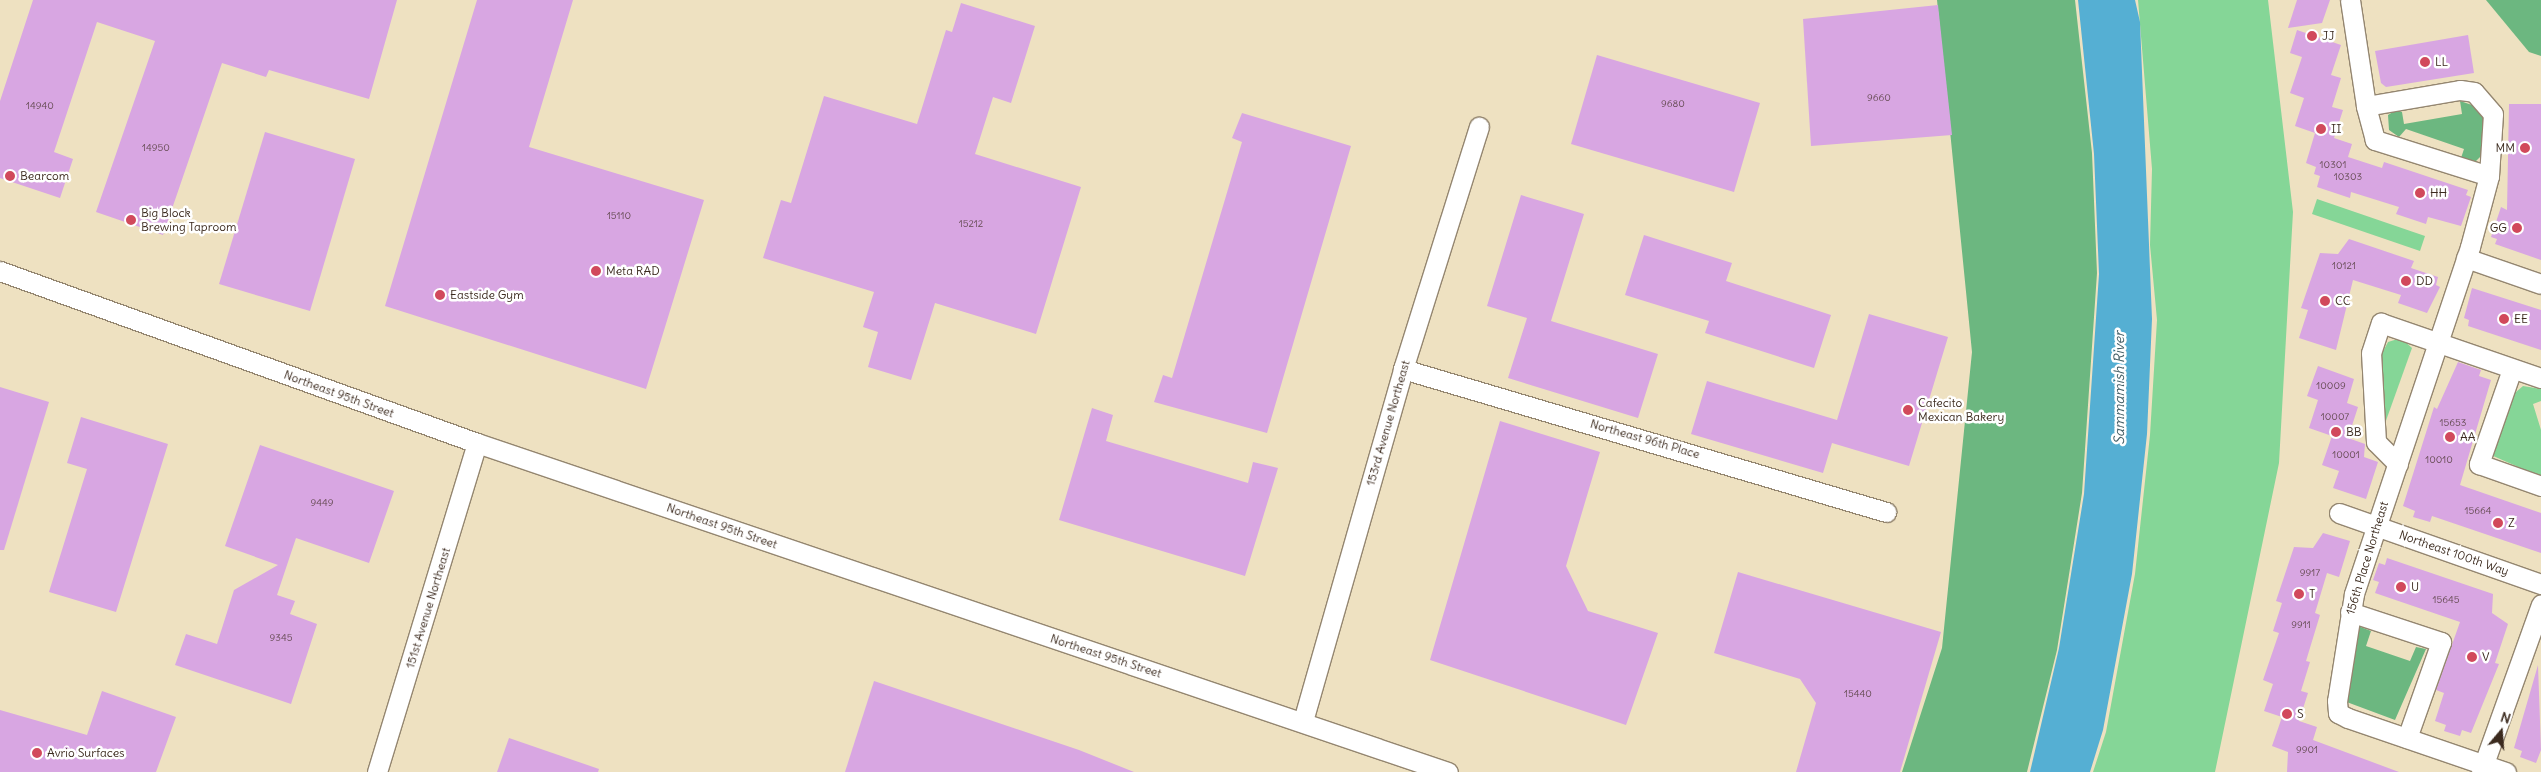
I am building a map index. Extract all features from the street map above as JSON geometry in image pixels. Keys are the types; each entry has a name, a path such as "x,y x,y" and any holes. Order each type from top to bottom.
{"street":[{"path":"2350,0 2366,106 2374,140 2489,176"},
{"name":"156th Place Northeast","path":"2366,106 2460,90 2474,92 2493,114 2489,176 2466,258 2398,464 2374,525 2350,612 2338,714 2407,738"},
{"name":"153rd Avenue Northeast","path":"1303,722 1403,369 1479,127"},
{"path":"2466,258 2541,284"},
{"name":"Northeast 95th Street","path":"0,271 477,443 1448,772"},
{"path":"2398,464 2376,442 2373,346 2381,323 2541,378"},
{"name":"Northeast 96th Place","path":"1403,369 1886,512"},
{"path":"2512,369 2479,464 2541,486"},
{"name":"151st Avenue Northeast","path":"377,772 477,443"},
{"name":"Northeast 100th Way","path":"2339,513 2541,584"},
{"path":"2482,768 2541,604"},
{"path":"2350,612 2441,642 2407,738 2482,768 2506,772"}],"green space":[{"path":"1937,0 2075,0 2092,153 2097,273 2082,493 2057,650 2027,772 1902,772 1942,648 1972,352"},
{"path":"2138,0 2268,0 2293,212 2279,463 2215,772 2093,772 2106,732 2135,574 2150,435 2157,320 2150,245 2152,169"},
{"path":"2486,0 2541,0 2541,56 2529,52"},
{"path":"2460,101 2475,106 2485,116 2482,155 2473,164 2460,161 2464,149 2406,129 2399,137 2389,130 2388,115 2396,110 2402,112 2404,124 2462,114"},
{"path":"2317,199 2425,236 2420,251 2312,214"},
{"path":"2401,338 2412,348 2383,429 2378,361 2388,342"},
{"path":"2523,386 2541,389 2541,401 2533,404 2541,430 2541,477 2491,455 2509,398"},
{"path":"2358,626 2371,631 2366,646 2410,661 2416,647 2426,649 2395,720 2344,701"}],"water":[{"name":"Sammamish River","path":"2078,0 2135,0 2140,22 2152,319 2147,434 2132,574 2103,730 2090,772 2030,772 2059,648 2084,494 2099,274 2094,154"}],"building":[{"path":"33,0 397,0 369,99 269,70 266,77 222,63 163,235 96,212 155,41 97,22 54,152 73,159 60,198 0,178 0,101"},
{"path":"477,0 573,0 529,147 704,200 646,389 385,306"},
{"path":"2297,0 2330,0 2322,23 2288,28"},
{"path":"961,3 1035,26 1011,103 993,97 975,154 1081,187 1036,334 935,303 911,380 868,367 878,332 863,327 874,292 763,258 781,200 791,203 824,96 917,124 946,30 952,32"},
{"path":"1938,5 1952,135 1811,146 1803,19"},
{"path":"2297,30 2341,45 2331,75 2341,78 2332,107 2343,110 2334,138 2352,144 2348,157 2382,168 2384,162 2468,190 2466,195 2471,197 2461,226 2428,217 2426,224 2396,214 2399,207 2351,192 2350,198 2317,187 2320,176 2314,174 2316,167 2306,163 2315,133 2295,126 2304,98 2290,93 2302,57 2290,53"},
{"name":"LL","path":"2468,35 2474,73 2386,87 2381,83 2375,51"},
{"path":"1597,55 1760,103 1734,192 1571,144"},
{"path":"2509,104 2541,104 2541,260 2495,244 2497,239 2491,237 2501,207 2507,210"},
{"path":"1242,113 1351,146 1267,433 1154,402 1163,375 1172,378 1242,142 1232,138"},
{"path":"265,132 355,159 310,311 219,284"},
{"path":"1521,195 1584,214 1551,321 1658,354 1638,418 1508,378 1527,318 1487,306"},
{"path":"1644,235 1732,263 1726,281 1831,315 1814,368 1705,333 1709,321 1625,295"},
{"path":"2349,239 2414,261 2411,268 2438,277 2436,285 2440,287 2427,313 2398,303 2401,295 2353,280 2336,350 2299,338 2308,310 2301,308 2320,253 2338,254"},
{"name":"EE","path":"2472,288 2541,310 2541,350 2468,326 2469,320 2464,318"},
{"path":"1869,314 1948,337 1909,466 1832,443 1823,473 1691,434 1707,381 1837,420"},
{"name":"AA","path":"2458,362 2481,370 2479,376 2491,380 2460,485 2541,513 2541,553 2432,516 2430,522 2413,517 2415,511 2403,506 2434,407 2437,409"},
{"name":"BB","path":"2318,366 2354,379 2347,403 2358,407 2348,438 2365,444 2364,457 2378,462 2366,499 2333,488 2339,471 2322,465 2332,436 2309,428 2318,400 2307,396"},
{"path":"0,387 49,402 4,550 0,550"},
{"path":"1092,408 1113,415 1106,441 1248,483 1253,462 1278,468 1245,576 1059,520"},
{"path":"81,417 168,444 116,612 49,592 87,469 67,463"},
{"path":"1500,421 1600,452 1566,566 1588,611 1658,633 1626,725 1430,660"},
{"path":"260,445 394,491 369,563 296,538 277,595 295,601 290,614 317,624 291,704 175,665 186,634 217,644 234,590 278,565 225,546"},
{"path":"2323,533 2350,541 2339,577 2327,573 2315,613 2320,615 2306,661 2310,662 2301,691 2308,693 2299,721 2317,727 2313,740 2399,772 2287,772 2288,752 2272,746 2282,717 2264,711 2273,684 2263,680 2279,633 2273,631 2282,603 2276,601 2294,547 2313,548"},
{"name":"V","path":"2387,558 2493,594 2492,613 2508,624 2495,663 2499,664 2471,733 2462,730 2460,736 2444,731 2446,725 2435,721 2444,693 2436,690 2460,622 2375,593 2379,582 2373,580 2379,563 2385,565"},
{"path":"1738,572 1941,632 1900,772 1796,772 1816,703 1800,679 1714,653"},
{"path":"2538,665 2541,750 2536,763 2520,757 2522,751 2514,748"},
{"path":"874,681 1079,750 1134,772 845,772"},
{"path":"102,691 176,717 156,772 0,772 0,710 87,735"},
{"path":"509,738 599,769 598,772 497,772"}],"place":[{"name":"JJ","path":"2312,36"},
{"name":"LL","path":"2425,62"},
{"name":"II","path":"2321,129"},
{"name":"MM","path":"2525,148"},
{"name":"Bearcom","path":"10,176"},
{"name":"HH","path":"2420,193"},
{"name":"Big Block Brewing Taproom","path":"131,220"},
{"name":"GG","path":"2517,228"},
{"name":"Meta RAD","path":"596,271"},
{"name":"DD","path":"2406,281"},
{"name":"Eastside Gym","path":"440,295"},
{"name":"CC","path":"2325,301"},
{"name":"EE","path":"2504,319"},
{"name":"Cafecito Mexican Bakery","path":"1908,410"},
{"name":"BB","path":"2336,432"},
{"name":"AA","path":"2450,437"},
{"name":"Z","path":"2498,523"},
{"name":"U","path":"2401,587"},
{"name":"T","path":"2299,594"},
{"name":"V","path":"2472,657"},
{"name":"S","path":"2287,714"},
{"name":"Avrio Surfaces","path":"37,753"}]}
